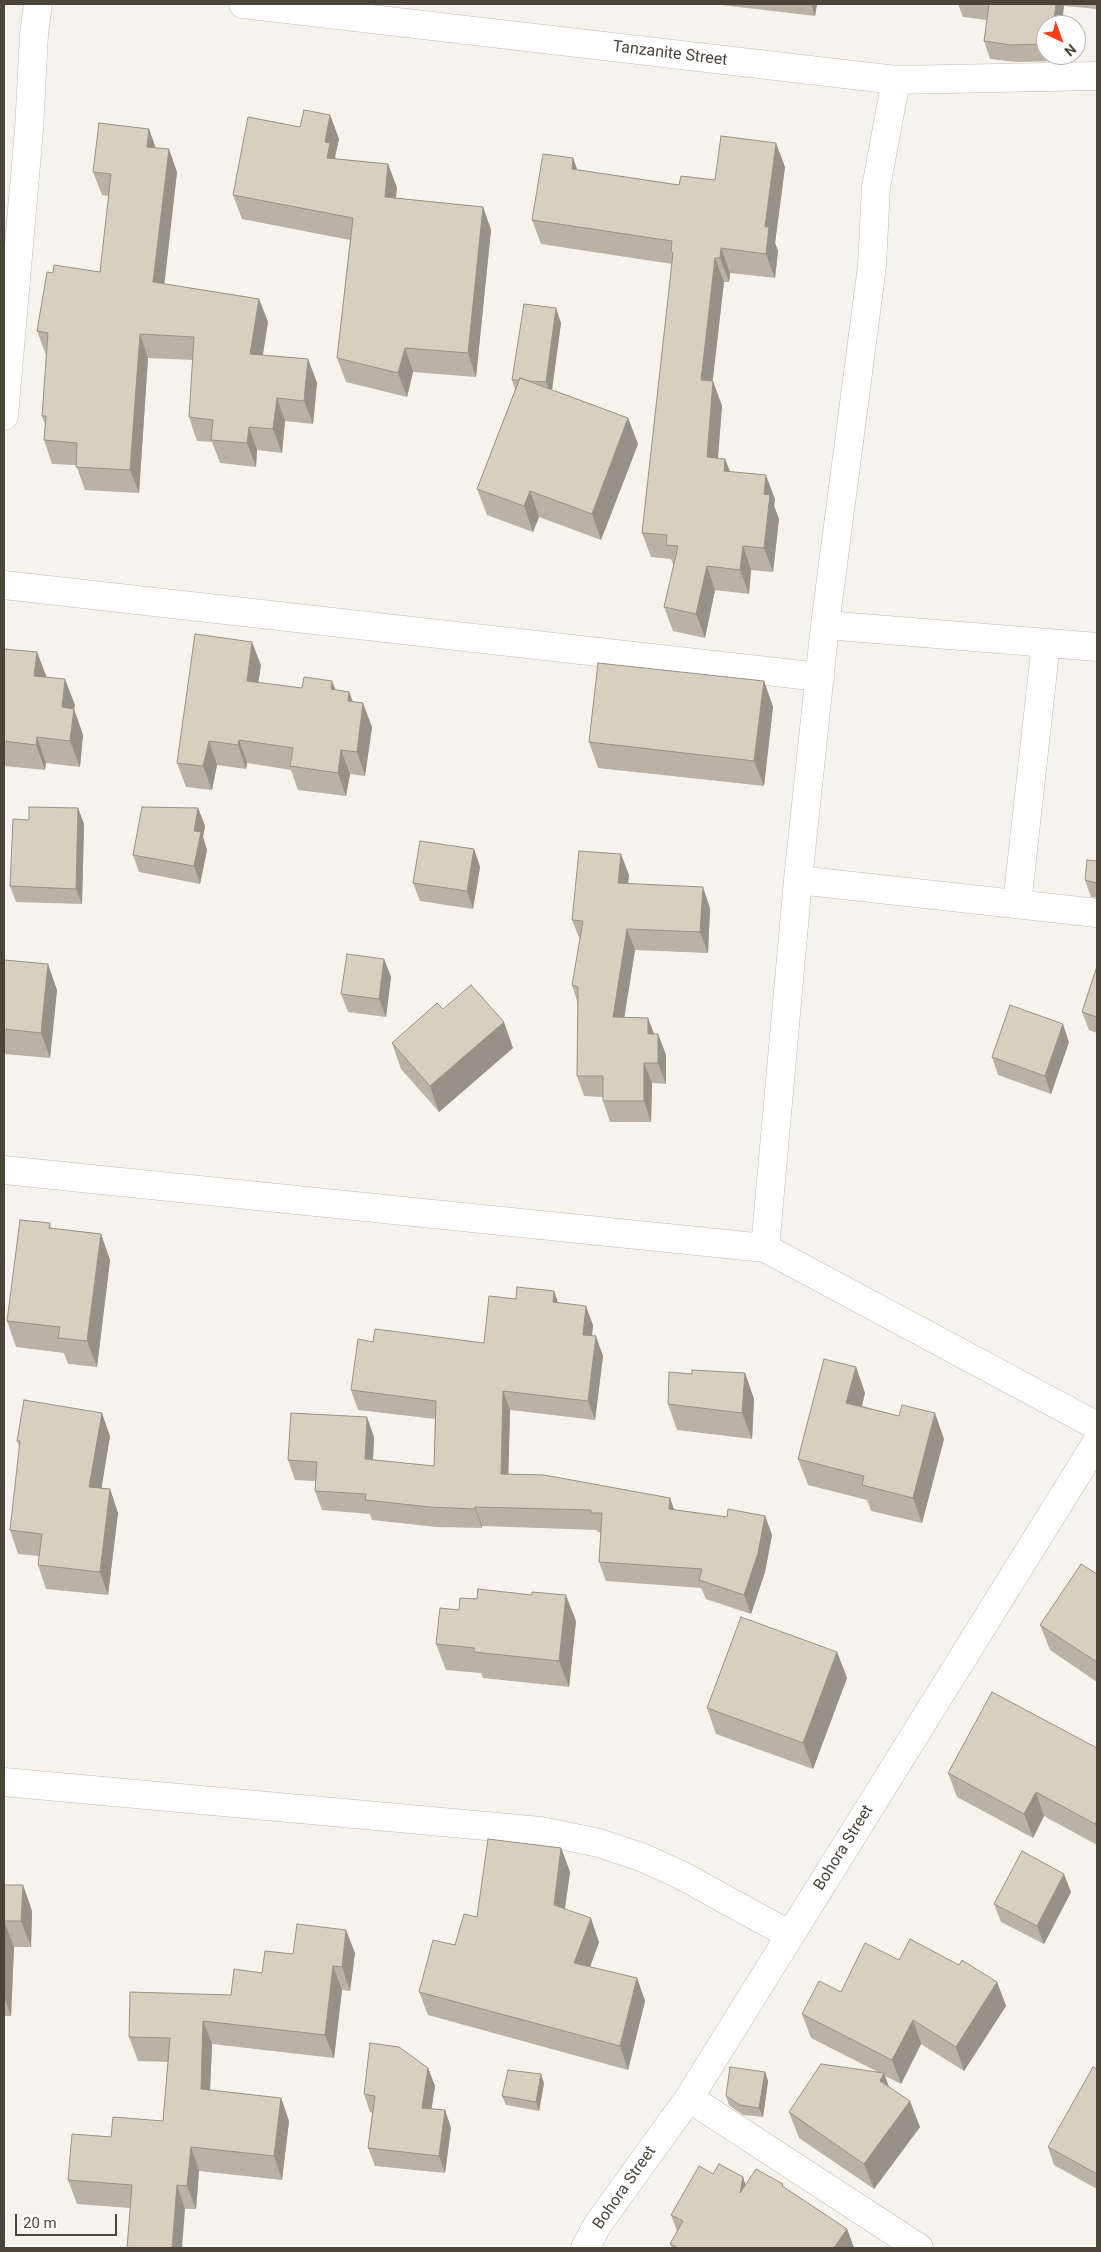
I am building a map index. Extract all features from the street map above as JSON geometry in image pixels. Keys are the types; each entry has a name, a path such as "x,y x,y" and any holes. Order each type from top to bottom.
{"street":[{"path":"4,416 29,130 34,34 38,4"},
{"name":"Tanzanite Street","path":"244,4 896,80 1097,76"},
{"path":"766,1248 798,880 825,625 872,266 876,187 896,80"},
{"path":"4,585 820,677"},
{"path":"825,625 1097,647"},
{"path":"1017,904 1046,643"},
{"path":"798,880 1097,913"},
{"path":"4,1170 766,1248 1097,1426"},
{"name":"Bohora Street","path":"585,2248 598,2224 689,2098 1097,1442"},
{"path":"4,1782 551,1833 599,1843 640,1857 682,1875 790,1934"},
{"path":"689,2098 919,2248"}],"building":[{"path":"989,4 1056,4 1054,15 1036,15 1036,44 1011,45 984,41"},
{"path":"304,110 330,115 325,142 330,143 327,158 388,164 385,197 483,207 468,353 405,348 398,373 337,358 353,218 233,195 248,117 300,127"},
{"path":"99,123 149,129 147,147 169,149 153,282 259,299 250,354 308,359 304,401 277,398 273,429 249,427 247,443 211,440 213,420 189,417 194,337 140,334 130,470 76,467 77,443 44,440 46,416 42,416 48,333 37,331 47,272 53,273 54,265 100,272 111,174 93,172"},
{"path":"721,136 776,143 765,227 769,227 766,254 721,248 720,258 715,258 701,380 713,381 707,457 725,459 724,471 766,475 764,494 770,495 764,548 743,546 740,570 707,566 696,614 664,607 678,546 666,545 667,535 642,533 673,253 671,252 672,241 532,220 543,154 573,158 572,169 679,185 681,176 715,180"},
{"path":"524,304 556,308 546,382 529,381 520,378 519,380 512,380"},
{"path":"520,378 628,418 592,514 530,491 524,506 477,489"},
{"path":"195,634 252,642 247,681 302,688 304,677 332,681 331,689 349,692 348,701 363,703 357,752 341,750 338,773 290,766 293,748 239,740 238,745 209,741 203,766 177,763"},
{"path":"4,649 37,652 34,676 65,679 62,707 74,709 70,741 37,737 36,745 4,741"},
{"path":"598,663 764,681 754,761 589,742"},
{"path":"29,807 78,808 76,889 10,886 13,819 29,820"},
{"path":"142,807 198,808 194,831 201,832 194,866 133,855"},
{"path":"420,841 474,849 467,891 413,883"},
{"path":"579,851 621,854 618,883 703,887 700,932 627,929 613,1017 648,1018 648,1034 658,1034 658,1063 644,1063 644,1101 603,1101 603,1076 577,1076 578,987 572,985 583,921 572,920"},
{"path":"1087,860 1097,861 1097,883 1085,880"},
{"path":"347,954 384,959 379,999 341,994"},
{"path":"4,960 48,964 41,1033 4,1029"},
{"path":"1097,966 1097,1017 1082,1012"},
{"path":"471,985 504,1022 430,1086 392,1043 437,1003 443,1009"},
{"path":"1010,1005 1063,1024 1045,1076 992,1057"},
{"path":"20,1220 50,1223 49,1228 101,1234 87,1341 58,1338 60,1327 7,1321"},
{"path":"517,1287 554,1291 553,1302 586,1306 583,1335 596,1336 588,1401 503,1391 501,1474 544,1475 670,1498 669,1509 727,1517 728,1509 765,1516 758,1553 744,1595 699,1580 702,1569 599,1562 602,1513 591,1513 591,1510 430,1507 365,1500 366,1494 315,1491 317,1462 288,1460 291,1413 367,1417 365,1459 434,1466 436,1401 351,1390 358,1339 373,1342 375,1329 484,1343 489,1296 516,1299"},
{"path":"824,1359 856,1367 846,1403 899,1416 902,1405 935,1413 913,1498 862,1485 864,1476 798,1459"},
{"path":"692,1370 745,1373 742,1413 668,1404 669,1372 692,1374"},
{"path":"24,1400 102,1413 89,1487 110,1489 100,1572 38,1565 42,1534 10,1530 20,1441 17,1441"},
{"path":"1081,1564 1097,1574 1097,1662 1040,1625"},
{"path":"478,1589 532,1595 532,1592 566,1595 559,1661 474,1652 474,1648 436,1644 440,1608 459,1610 460,1598 477,1599"},
{"path":"741,1617 837,1652 803,1743 707,1708"},
{"path":"992,1692 1097,1748 1097,1820 1095,1824 1036,1792 1024,1814 948,1773"},
{"path":"488,1839 561,1848 554,1905 591,1918 574,1963 637,1978 620,2046 419,1992 433,1940 455,1945 464,1914 477,1917"},
{"path":"1022,1851 1064,1874 1037,1926 994,1904"},
{"path":"4,1885 23,1885 21,1921 4,1921"},
{"path":"297,1924 346,1930 342,1967 333,1966 325,2035 203,2021 201,2089 281,2098 274,2156 191,2147 187,2186 177,2185 172,2248 127,2248 132,2185 68,2180 72,2134 111,2137 113,2117 163,2121 170,2038 129,2037 130,1992 231,1995 234,1969 262,1973 265,1951 293,1954"},
{"path":"910,1939 959,1965 962,1960 997,1982 956,2047 913,2020 892,2060 802,2014 819,1981 841,1992 865,1943 899,1960"},
{"path":"370,2043 399,2047 428,2068 422,2108 445,2110 439,2156 368,2148 375,2096 364,2094"},
{"path":"821,2064 884,2073 880,2081 910,2101 864,2164 789,2112"},
{"path":"730,2067 765,2072 759,2108 740,2105 726,2096"},
{"path":"1093,2067 1097,2069 1097,2174 1048,2147"},
{"path":"508,2070 541,2074 536,2102 502,2096"},
{"path":"719,2164 743,2177 740,2193 756,2169 783,2184 782,2186 847,2229 834,2248 678,2248 670,2244 683,2221 671,2215 699,2166 713,2174"}]}
